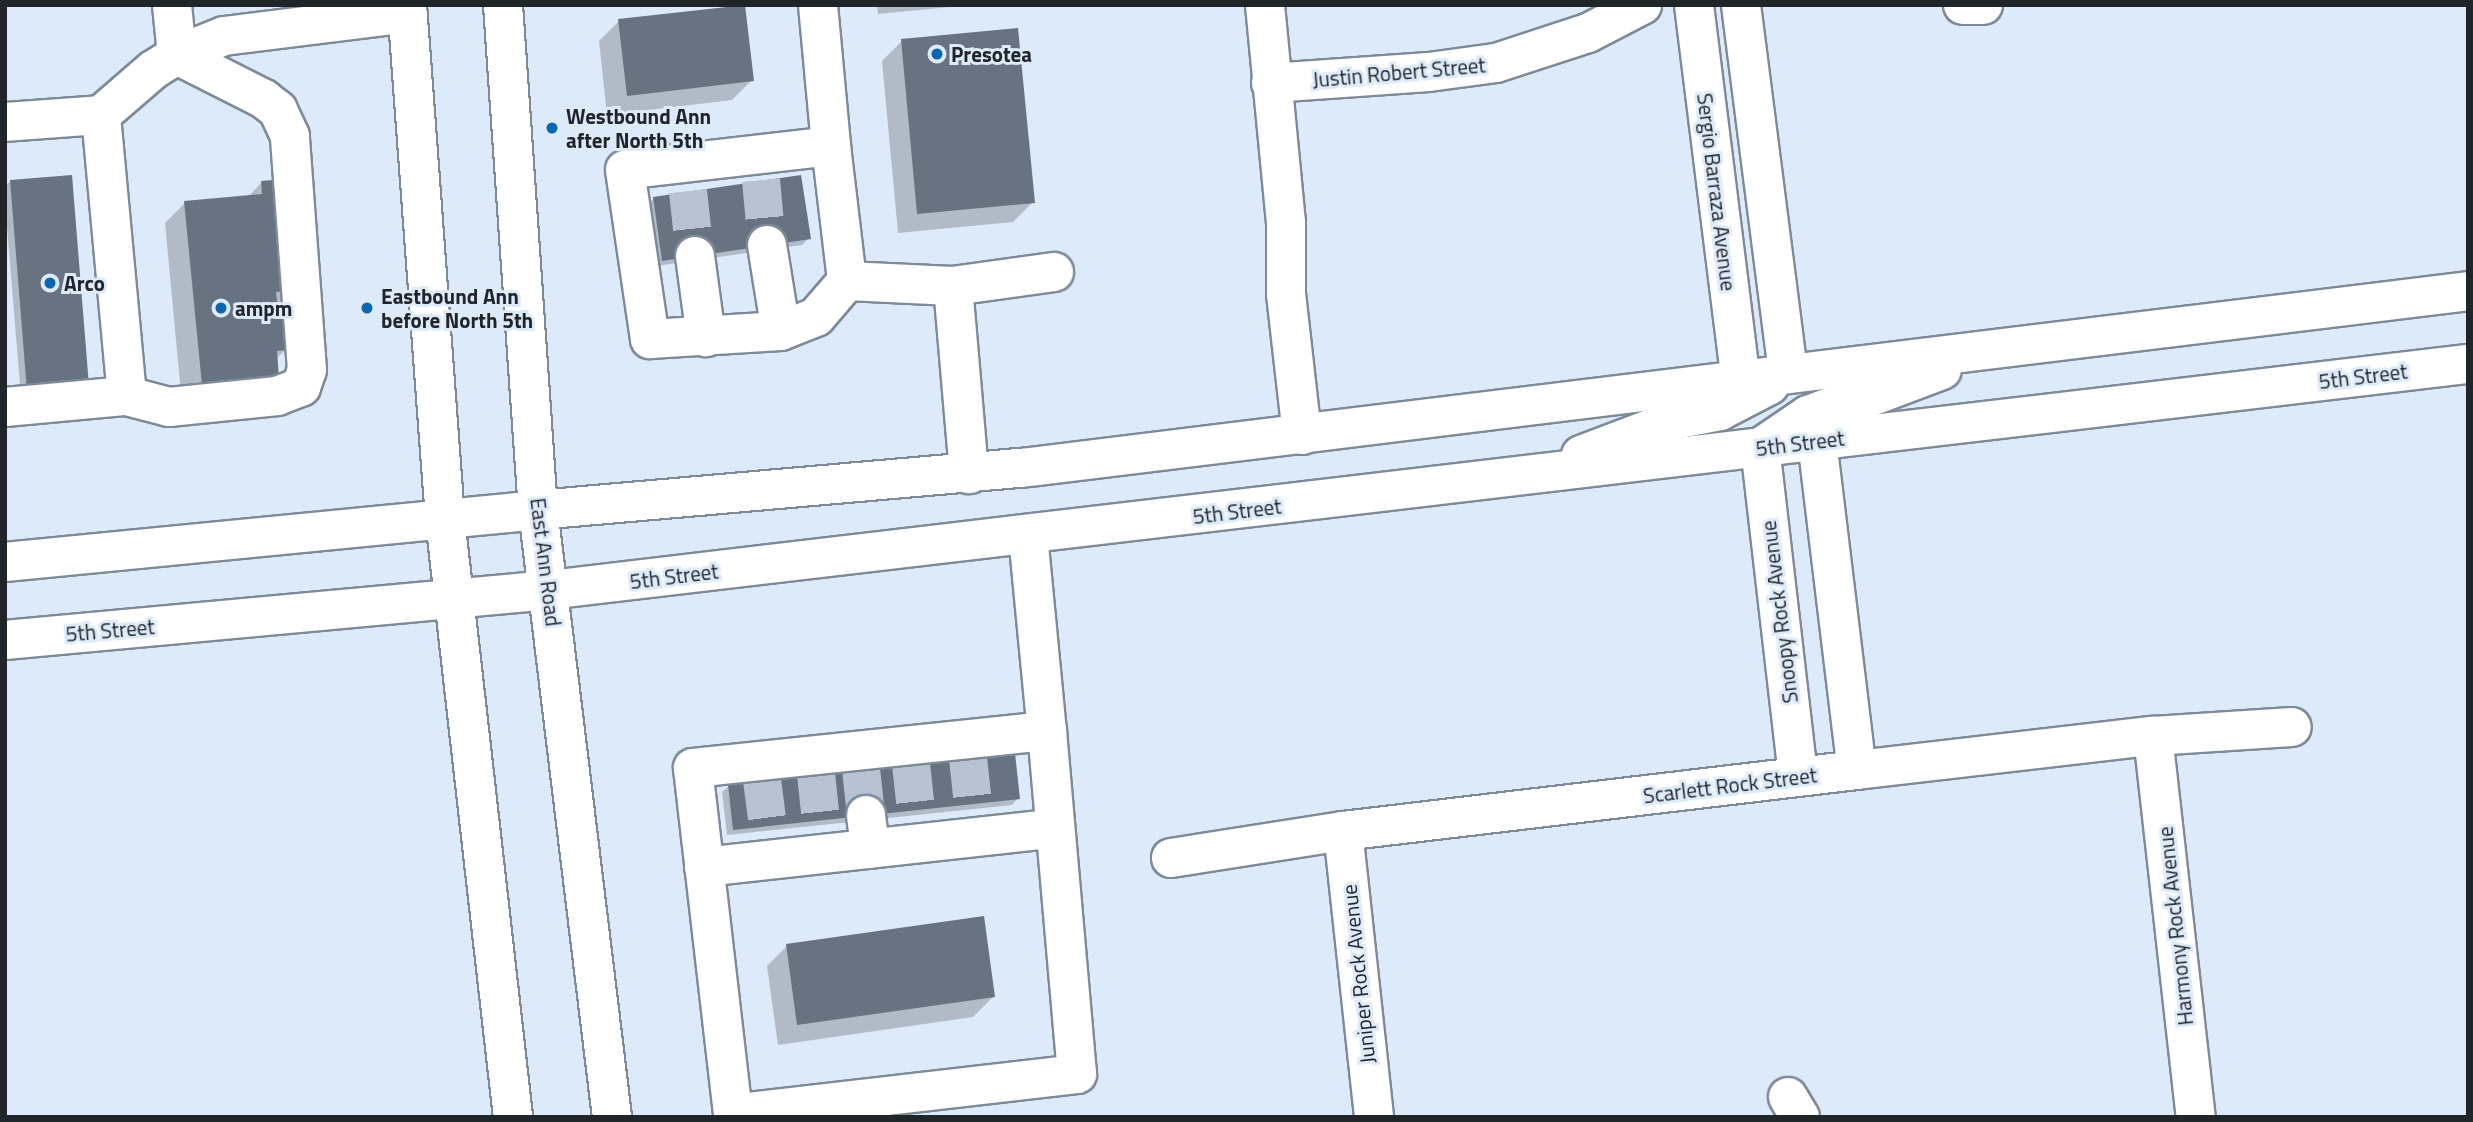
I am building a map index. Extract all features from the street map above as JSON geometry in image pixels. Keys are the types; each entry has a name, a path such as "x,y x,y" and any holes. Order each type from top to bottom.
{"main road":[{"path":"172,5 177,55"},
{"name":"East Ann Road","path":"503,5 538,510 612,1117"},
{"path":"818,5 847,281 816,317 781,331 650,339 625,170 687,177 760,168 831,146"},
{"path":"1265,5 1286,222 1286,294 1302,435"},
{"name":"Justin Robert Street","path":"1271,83 1429,72 1496,63 1588,33 1642,5"},
{"name":"Sergio Barraza Avenue","path":"1695,5 1741,380"},
{"path":"1741,5 1787,374"},
{"path":"1963,5 1983,5"},
{"path":"5,122 101,115 153,70 177,55 235,34 408,9 445,519 513,1117"},
{"path":"5,407 127,396 169,407 277,396 301,387 307,370 292,154 286,124 278,110 264,99 177,55"},
{"path":"101,115 127,396"},
{"path":"1714,159 1758,155"},
{"path":"767,245 781,331"},
{"path":"695,256 706,337"},
{"path":"847,281 953,286 1054,272"},
{"path":"953,286 969,474"},
{"path":"5,562 538,510 969,474 2468,291"},
{"path":"1760,447 1808,415 1846,401 1865,398 2003,348"},
{"name":"5th Street","path":"5,640 549,590 1028,536 2468,364"},
{"path":"1523,477 1673,420 1720,411 1787,374"},
{"path":"1817,441 1857,770"},
{"name":"Snoopy Rock Avenue","path":"1760,447 1798,777"},
{"path":"1028,536 1047,731 1077,1074 733,1114 693,768 761,771 967,749 1047,731"},
{"path":"1783,646 1841,639"},
{"name":"Scarlett Rock Street","path":"1171,858 1343,831 1857,770 2153,736 2292,727"},
{"name":"Harmony Rock Avenue","path":"2153,736 2196,1117"},
{"path":"704,867 770,843 822,837 974,821 1055,828"},
{"name":"Juniper Rock Avenue","path":"1343,831 1374,1117"}],"building":[{"path":"745,5 754,81 627,96 618,19"},
{"path":"1018,28 1035,203 917,214 901,39"},
{"name":"Arco","path":"72,175 89,386 27,391 10,180"},
{"path":"801,175 811,239 662,261 653,197"},
{"path":"307,177 317,288 276,292 279,319 286,318 288,350 277,351 279,378 202,385 184,201 262,194 261,181"},
{"path":"1015,753 1020,799 733,830 728,784"},
{"path":"984,916 995,997 797,1025 786,944"}],"tunnel":[{"path":"761,180 767,245"},
{"path":"688,191 695,256"},
{"path":"968,758 973,804"},
{"path":"911,764 916,810"},
{"path":"861,769 866,815"},
{"path":"816,774 821,821"},
{"path":"762,780 768,826"}],"place":[{"name":"Presotea","path":"937,54"},
{"name":"Westbound Ann after North 5th","path":"552,128"},
{"name":"Arco","path":"50,283"},
{"name":"ampm","path":"221,308"},
{"name":"Eastbound Ann before North 5th","path":"367,308"}]}
